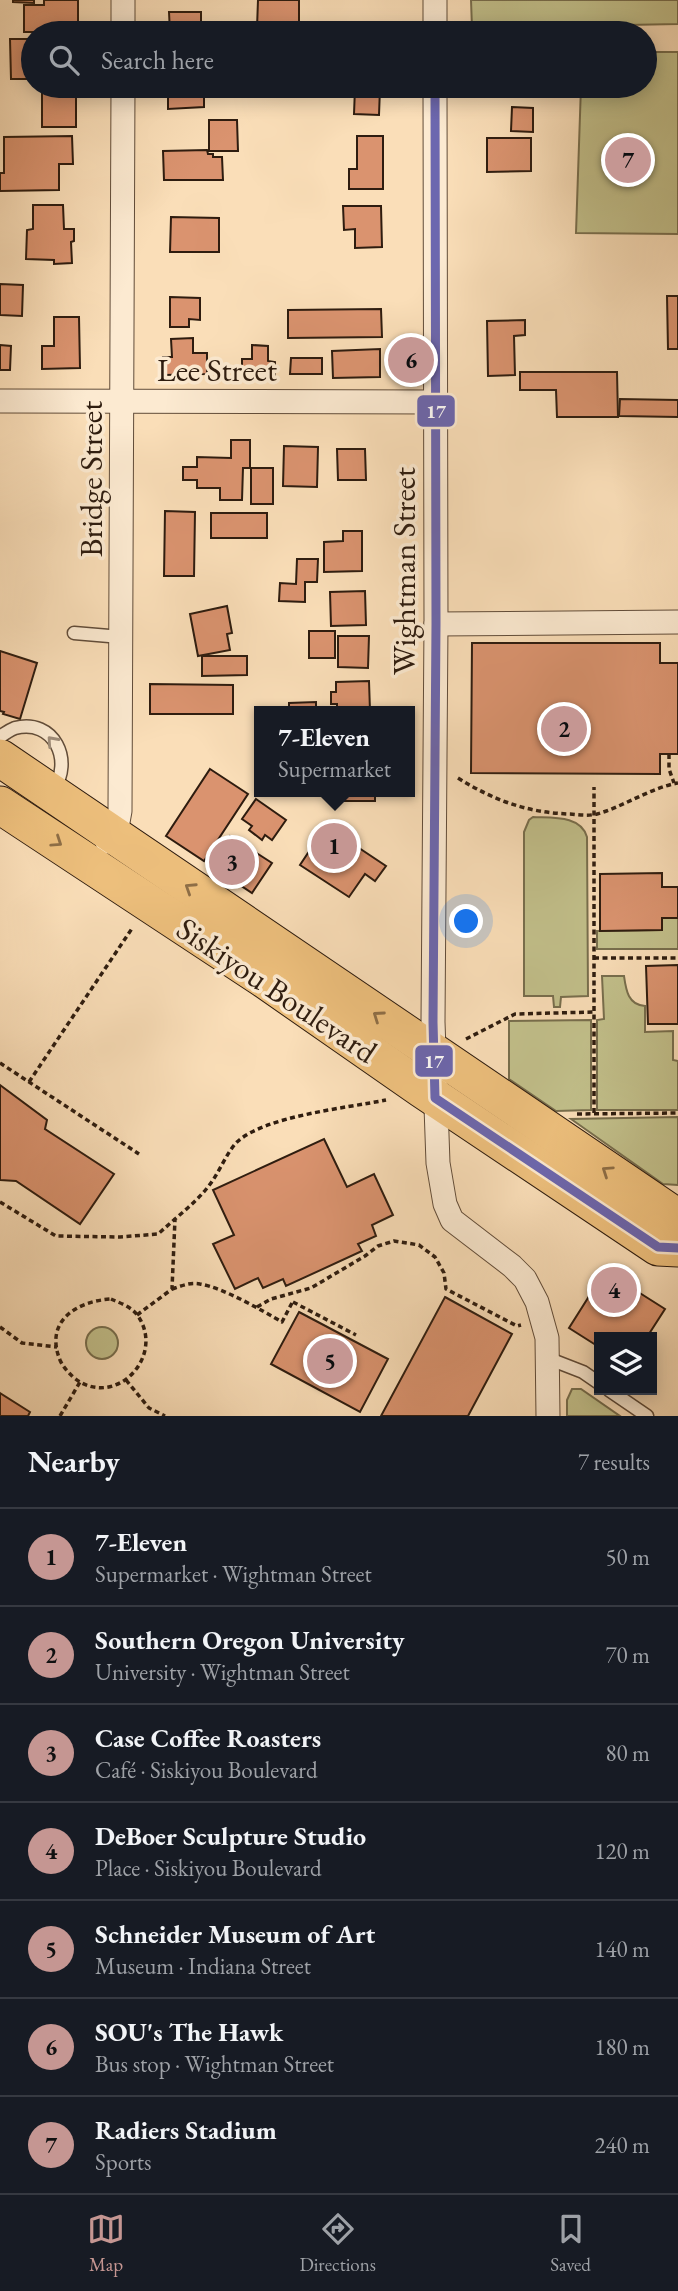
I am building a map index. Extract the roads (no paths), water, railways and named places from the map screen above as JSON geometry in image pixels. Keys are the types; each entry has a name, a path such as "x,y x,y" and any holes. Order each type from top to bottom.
{"main road":[{"name":"Siskiyou Boulevard","path":"0,758 51,794 102,851 264,979 435,1098 671,1226"},
{"name":"Siskiyou Boulevard","path":"0,804 102,851 272,942 446,1049 671,1226"}],"street":[{"path":"123,0 123,21"},
{"path":"435,0 435,21"},
{"name":"Bridge Street","path":"102,851 120,811 123,98"},
{"name":"Wightman Street","path":"435,98 436,624 446,1049 435,1098 438,1163 445,1204 452,1220 525,1279 544,1320 548,1416"},
{"name":"Lee Street","path":"0,401 435,402"},
{"path":"436,624 678,622"}],"lane":[{"path":"74,633 121,637"},
{"path":"0,737 14,729 31,727 47,733 59,746 64,763 61,780 51,794"},
{"path":"547,1358 583,1372 594,1380"},
{"path":"616,1395 648,1416"}],"place":[{"name":"Radiers Stadium","path":"628,160"},
{"name":"SOU's The Hawk","path":"411,360"},
{"name":"Southern Oregon University","path":"564,729"},
{"name":"7-Eleven","path":"334,846"},
{"name":"Case Coffee Roasters","path":"232,862"},
{"name":"DeBoer Sculpture Studio","path":"614,1290"},
{"name":"Schneider Museum of Art","path":"330,1361"}]}
